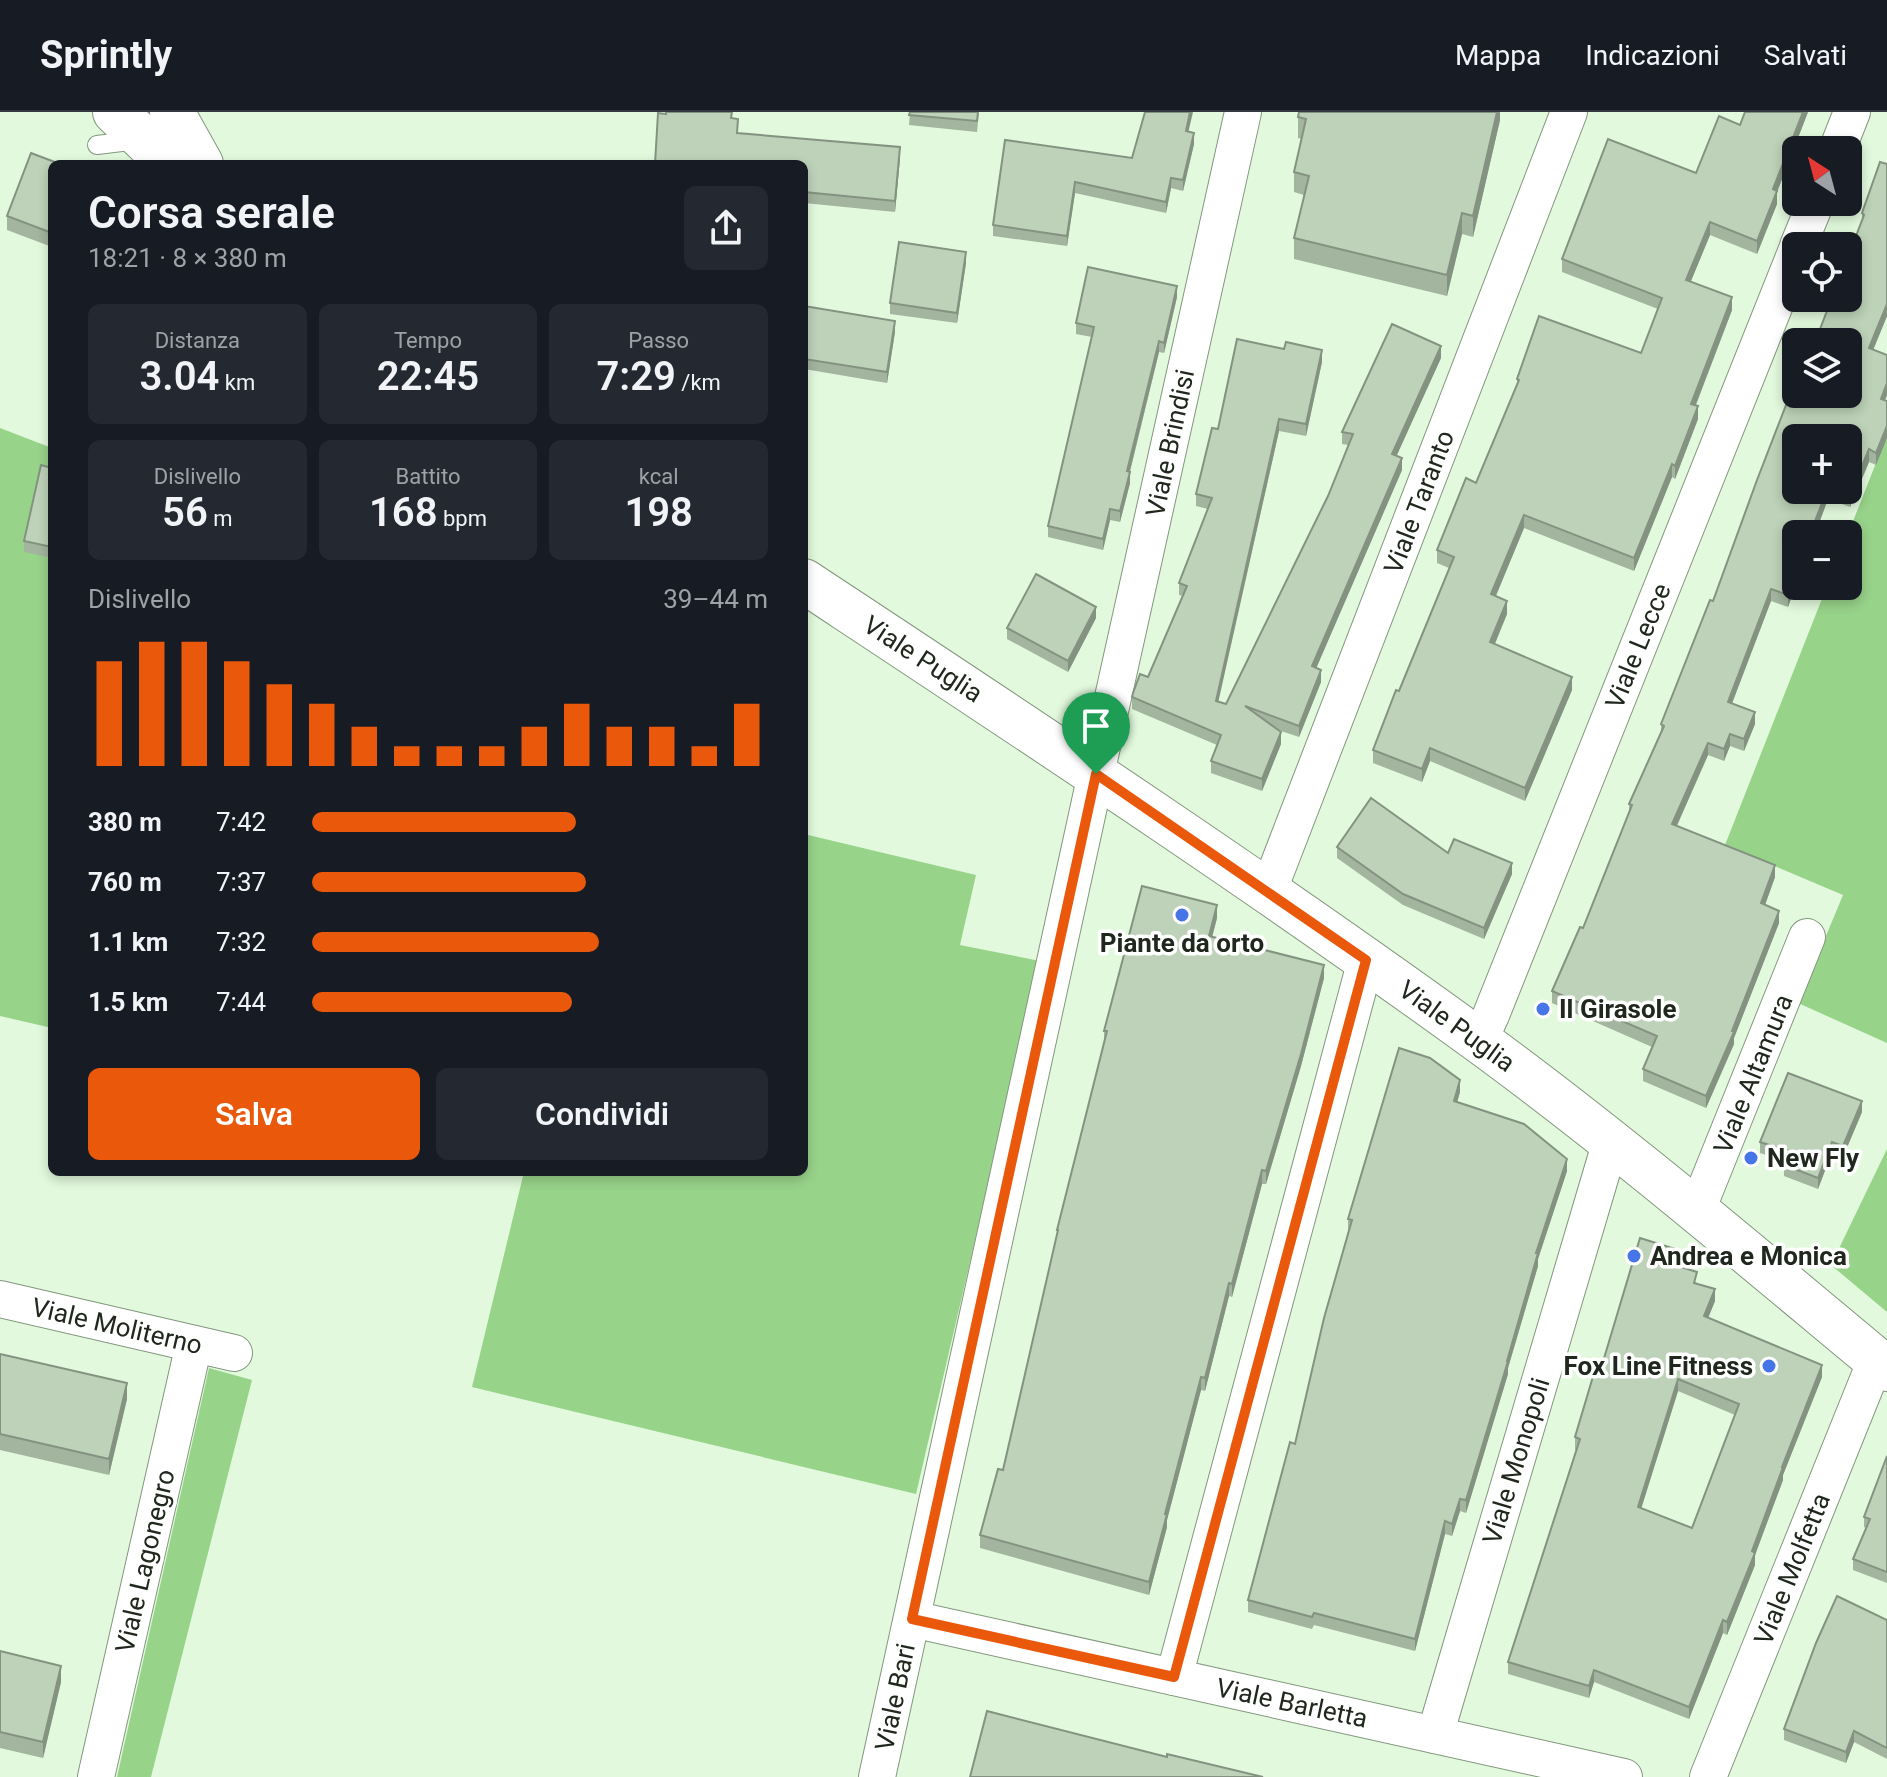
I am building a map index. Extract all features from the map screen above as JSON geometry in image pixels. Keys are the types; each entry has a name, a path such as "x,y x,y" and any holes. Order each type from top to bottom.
{"main road":[{"path":"140,134 193,160"},
{"name":"Viale Puglia","path":"808,584 1096,774 1479,1041 1611,1141 1882,1364"}],"street":[{"name":"Viale Brindisi","path":"1096,774 1243,112"},
{"name":"Viale Taranto","path":"1268,892 1569,112"},
{"path":"1843,136 1852,112"},
{"name":"Viale Lecce","path":"1479,1041 1782,287"},
{"name":"Viale Bari","path":"877,1777 1096,774"},
{"name":"Viale Altamura","path":"1697,1210 1807,937"},
{"path":"1174,1677 1366,960"},
{"name":"Viale Monopoli","path":"1435,1735 1611,1141"},
{"name":"Viale Moliterno","path":"0,1299 234,1353"},
{"name":"Viale Lagonegro","path":"96,1777 194,1344"},
{"name":"Viale Molfetta","path":"1708,1777 1882,1364"},
{"name":"Viale Barletta","path":"912,1619 1624,1777"}],"green space":[{"path":"0,428 48,446 48,1027 0,1016"},
{"path":"1887,435 1887,1043 1798,1003 1843,895 1725,845 1821,600 1862,600 1862,520 1854,520"},
{"path":"808,835 976,875 960,945 1040,961 916,1494 472,1387 523,1176 808,1176"},
{"path":"1887,1149 1887,1312 1831,1265"},
{"path":"209,1368 252,1380 151,1777 117,1777"}],"building":[{"path":"732,112 731,118 738,119 737,133 900,147 895,201 808,192 808,160 655,160 658,113"},
{"path":"910,112 978,112 977,121 909,115"},
{"path":"1145,112 1190,112 1186,131 1194,133 1183,180 1171,178 1166,202 1075,182 1067,236 993,225 1005,140 1132,158"},
{"path":"1299,112 1497,112 1473,216 1462,213 1447,275 1294,238 1309,176 1294,172 1306,119 1298,117"},
{"path":"1745,112 1803,112 1794,136 1782,136 1782,166 1773,189 1777,191 1757,241 1710,222 1686,280 1732,297 1691,404 1698,406 1634,558 1524,515 1491,594 1507,601 1490,642 1572,677 1525,788 1430,748 1422,769 1373,750 1454,557 1437,550 1466,478 1476,483 1519,380 1539,316 1641,353 1662,298 1562,259 1608,139 1696,173 1719,116 1740,125"},
{"path":"31,153 49,160 48,231 7,216"},
{"path":"1880,162 1887,164 1887,304 1869,348 1887,355 1887,383 1881,399 1887,401 1887,426 1876,453 1869,449 1862,466 1862,424 1782,424 1782,504 1822,504 1815,520 1782,520 1782,593 1771,589 1728,702 1755,712 1744,739 1730,734 1724,749 1708,743 1672,824 1775,865 1761,903 1779,911 1734,1032 1706,1096 1643,1069 1657,1036 1552,991 1580,927 1583,928 1632,805 1629,804 1664,726 1661,724 1710,600 1713,601 1785,408 1862,408 1862,328 1820,328 1827,312 1862,312 1862,232 1858,232 1864,215 1862,213"},
{"path":"899,242 966,252 957,313 890,303"},
{"path":"1088,267 1177,286 1164,343 1159,341 1120,511 1110,509 1103,539 1048,526 1094,327 1076,323"},
{"path":"808,307 895,321 887,372 808,360"},
{"path":"1392,324 1441,346 1392,454 1402,458 1312,666 1321,670 1299,726 1245,706 1281,732 1262,779 1211,761 1221,735 1132,697 1133,693 1140,674 1148,677 1187,586 1179,583 1212,498 1196,494 1212,428 1218,429 1237,339 1284,349 1286,342 1322,350 1306,424 1279,419 1216,701 1226,704 1328,496 1353,434 1342,432"},
{"path":"41,465 48,467 48,546 24,541"},
{"path":"1036,574 1096,607 1068,661 1007,628"},
{"path":"1371,798 1448,853 1454,839 1512,863 1484,928 1403,894 1337,847"},
{"path":"1142,886 1217,905 1209,936 1324,965 1301,1054 1266,1171 1262,1170 1232,1284 1229,1283 1205,1378 1201,1377 1149,1582 980,1535 998,1469 1003,1470 1057,1230 1107,1031 1104,1031"},
{"path":"1399,1048 1430,1058 1460,1080 1454,1101 1524,1124 1567,1159 1536,1253 1508,1361 1466,1500 1460,1499 1452,1524 1445,1521 1415,1639 1248,1600 1290,1442 1295,1444 1324,1318 1352,1220 1348,1219"},
{"path":"1788,1073 1862,1101 1843,1146 1832,1142 1818,1178 1784,1165 1789,1151 1760,1142"},
{"path":"1640,1238 1675,1249 1671,1264 1697,1272 1694,1283 1715,1289 1704,1316 1822,1365 1752,1551 1755,1553 1727,1622 1723,1620 1689,1707 1594,1670 1589,1686 1508,1662 1580,1439 1575,1437 1597,1363 1602,1365","holes":["1678,1379 1739,1404 1692,1528 1638,1507"]},
{"path":"0,1354 127,1383 109,1459 0,1434"},
{"path":"1887,1456 1887,1572 1853,1559 1870,1519 1864,1517"},
{"path":"1837,1596 1887,1620 1887,1748 1854,1731 1846,1752 1784,1729"},
{"path":"0,1651 61,1666 43,1742 0,1732"},
{"path":"987,1711 1167,1757 1167,1754 1263,1777 970,1777"}],"place":[{"name":"Piante da orto","path":"1182,915"},
{"name":"Il Girasole","path":"1543,1009"},
{"name":"New Fly","path":"1751,1158"},
{"name":"Andrea e Monica","path":"1634,1256"},
{"name":"Fox Line Fitness","path":"1769,1366"}],"route":[{"path":"1096,774 1366,960 1174,1677 912,1619 1096,774"}]}
